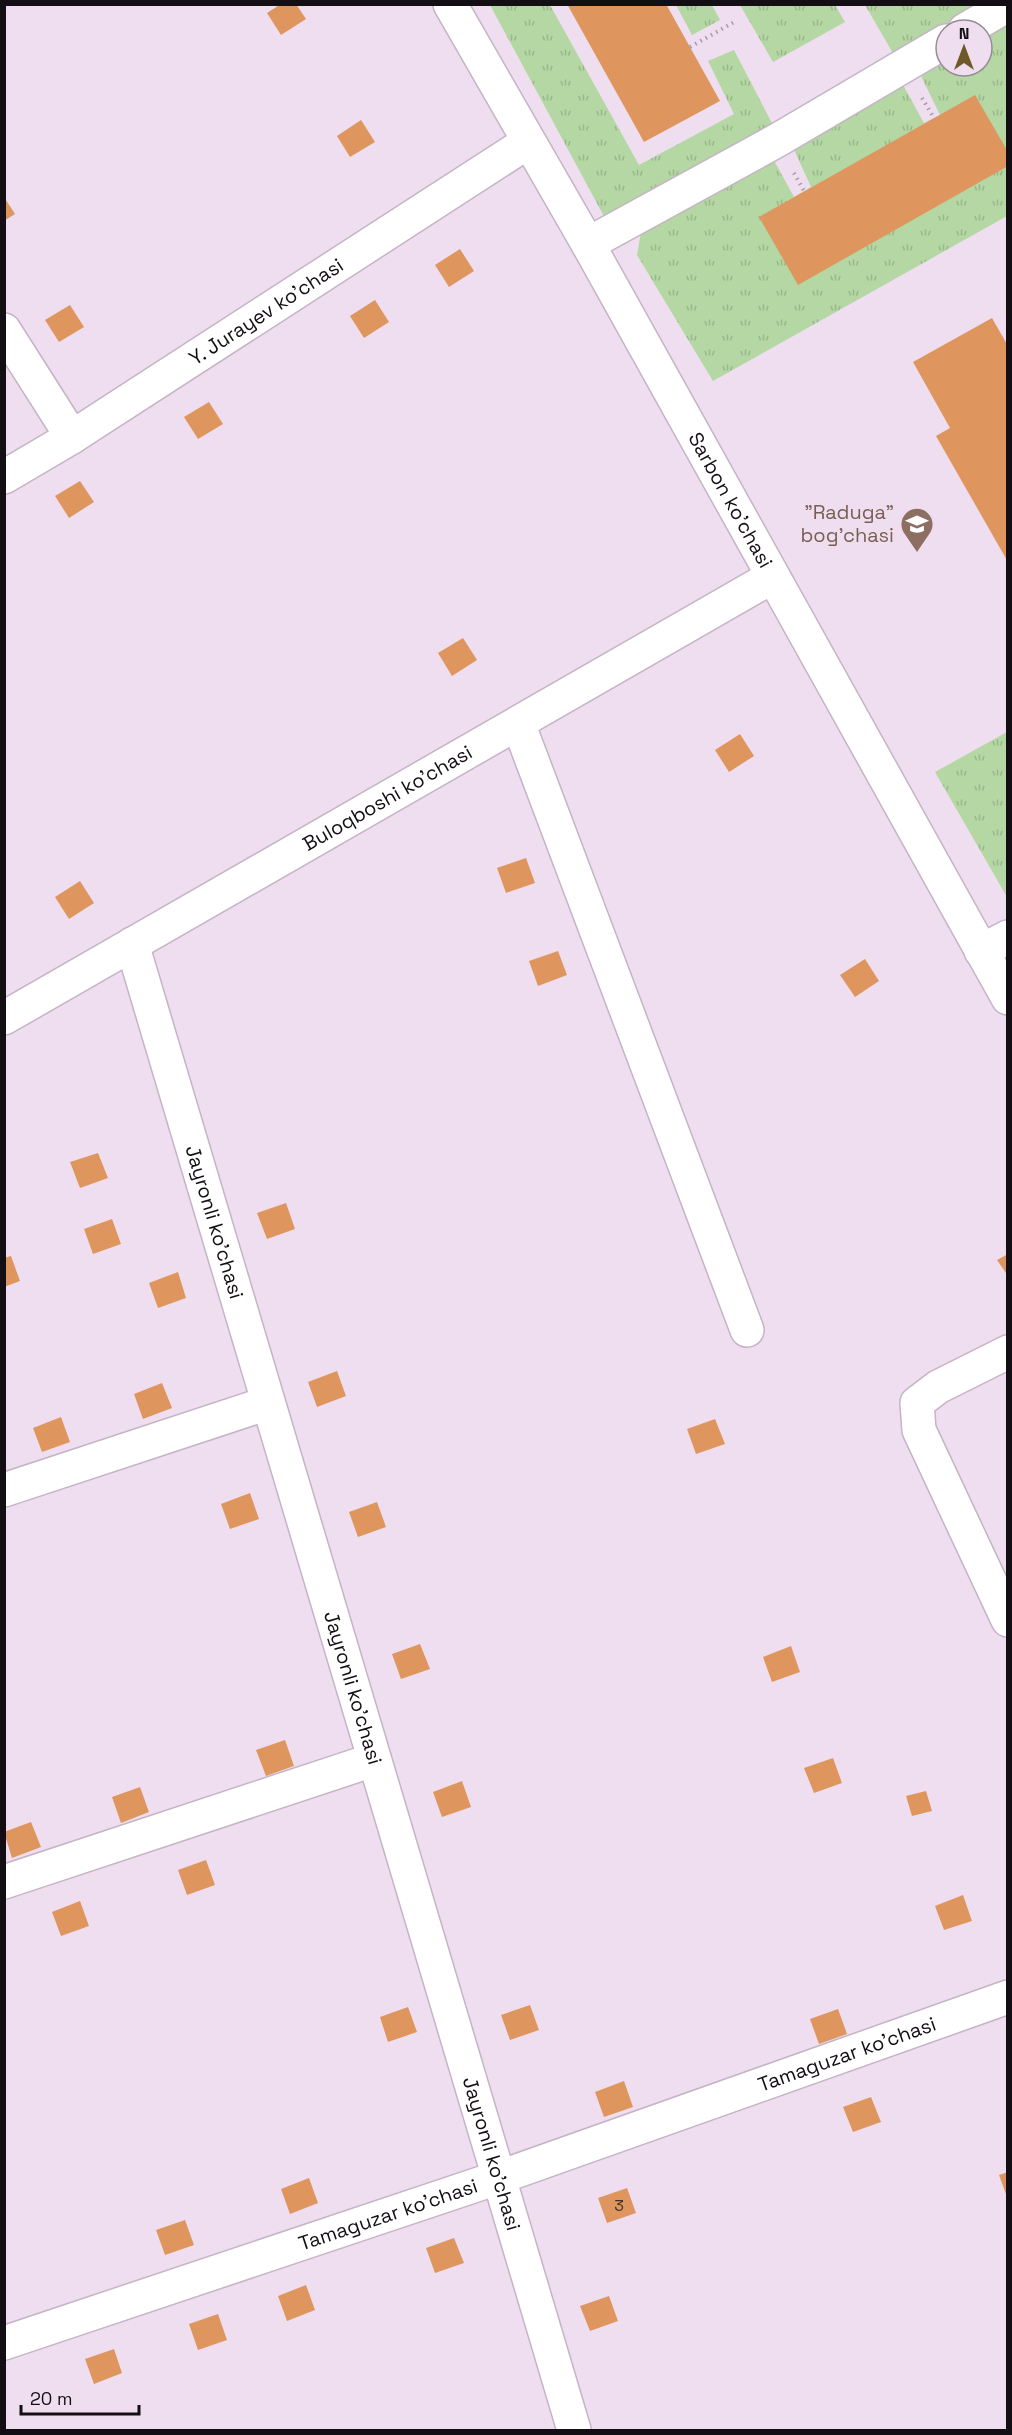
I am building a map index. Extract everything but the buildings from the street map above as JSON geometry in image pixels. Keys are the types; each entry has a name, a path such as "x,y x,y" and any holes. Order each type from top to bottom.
{"street":[{"name":"Sarbon ko'chasi","path":"450,4 588,243 772,577 994,944 1008,998"},
{"path":"986,18 1008,5"},
{"path":"588,243 776,141 934,48"},
{"name":"Y. Jurayev ko'chasi","path":"4,477 72,437 528,142"},
{"path":"4,330 72,437"},
{"name":"Buloqboshi ko'chasi","path":"4,1018 772,577"},
{"path":"518,723 747,1330"},
{"name":"Jayronli ko'chasi","path":"132,944 574,2430"},
{"path":"1008,1352 938,1387 917,1403 919,1430 1008,1620"},
{"path":"4,1490 268,1403"},
{"path":"4,1882 373,1760"},
{"name":"Tamaguzar ko'chasi","path":"4,2343 500,2177 1008,1997"}],"path":[{"path":"690,47 736,21"}],"green space":[{"path":"490,5 550,5 639,165 734,114 708,61 734,50 774,127 606,220"},
{"path":"676,5 712,5 720,20 692,35"},
{"path":"740,5 835,5 845,22 773,62"},
{"path":"865,5 985,5 961,18 934,18 934,33 894,55"},
{"path":"1007,25 1007,216 713,381 637,255 642,226 771,155 794,197 811,187 791,143 903,85 924,123 940,115 920,74 934,66 934,78 994,78 994,32"},
{"path":"1007,732 1007,897 935,772"}],"place":[{"name":"\"Raduga\" bog'chasi","path":"917,553"}]}
